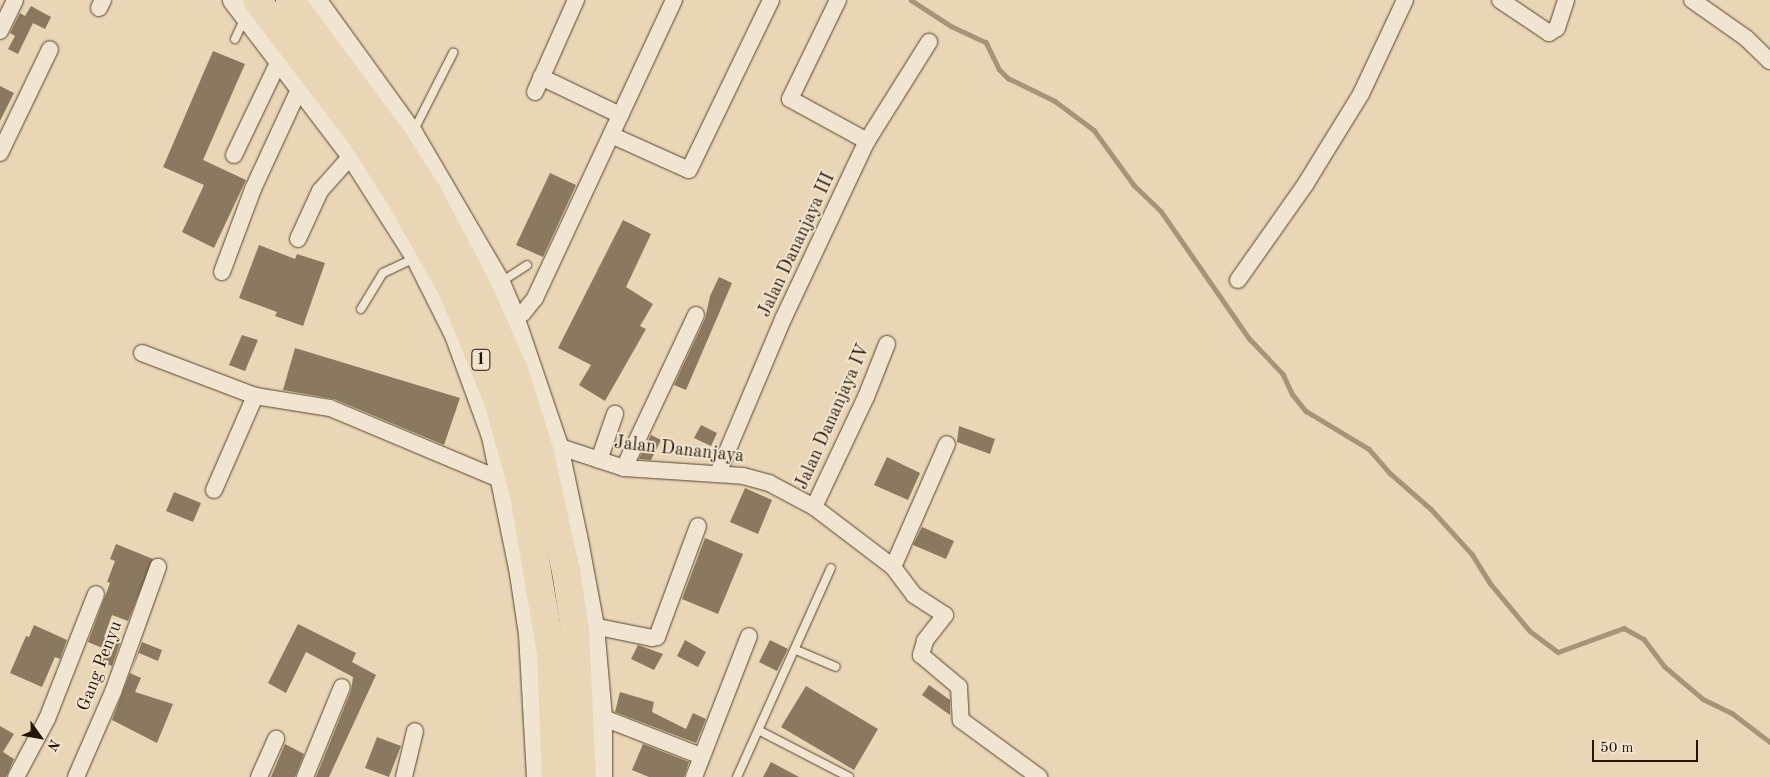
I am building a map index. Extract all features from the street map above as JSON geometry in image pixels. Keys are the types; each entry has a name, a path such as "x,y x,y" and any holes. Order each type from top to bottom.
{"highway":[{"name":"1","path":"290,0 300,51"},
{"name":"1","path":"246,5 300,51 394,139 427,192 490,314 514,370 540,453 566,571 576,648 582,777"},
{"name":"1","path":"490,314 499,404 524,495 551,653 544,702 556,777"}],"street":[{"path":"0,31 15,0"},
{"path":"315,0 412,134 490,314 557,446 593,626 601,717 601,777"},
{"path":"576,0 538,84 620,115"},
{"path":"301,85 352,155 417,257 490,314 523,314 535,298 674,0"},
{"path":"611,136 689,170 771,0"},
{"path":"838,0 790,99 867,141"},
{"path":"1238,280 1305,185 1361,94 1405,0"},
{"path":"1500,0 1549,33 1557,28 1566,0"},
{"path":"1692,0 1746,38 1770,61"},
{"name":"Jalan Dananjaya III","path":"718,473 784,317 867,141 929,42"},
{"path":"0,153 50,48"},
{"path":"222,272 253,189 301,85 300,51"},
{"path":"234,155 300,51"},
{"path":"298,239 320,191 352,155"},
{"path":"490,314 493,436 504,481 530,634 544,702 538,777"},
{"path":"624,468 696,315"},
{"name":"Jalan Dananjaya IV","path":"814,507 887,344"},
{"path":"142,353 255,396 330,408 504,481"},
{"path":"214,490 255,396"},
{"path":"599,460 615,414"},
{"path":"893,567 947,444"},
{"name":"Jalan Dananjaya","path":"557,446 624,468 718,473 769,483 814,507 893,567 914,595 944,615 920,652 928,663 958,687 961,720 1039,777"},
{"path":"593,626 652,638 657,637 698,526"},
{"name":"Gang Penyu","path":"76,777 113,692 158,567"},
{"path":"16,777 47,719 96,594"},
{"path":"694,777 749,636"},
{"path":"305,777 342,687"},
{"path":"601,717 701,756"},
{"path":"404,777 415,731"},
{"path":"259,777 276,739"}],"lane":[{"path":"235,39 246,5"},
{"path":"412,134 453,53"},
{"path":"361,309 383,273 417,257"},
{"path":"490,314 528,265"},
{"path":"737,777 760,731 831,568"},
{"path":"796,650 836,666"},
{"path":"760,731 849,777"}],"building":[{"path":"31,6 51,17 45,29 33,23 18,54 8,49 15,36 10,33 20,13 25,16"},
{"path":"213,51 245,64 203,160 246,180 214,248 182,232 204,185 163,167"},
{"path":"0,86 14,93 0,121"},
{"path":"550,173 576,185 543,257 516,245"},
{"path":"623,220 651,234 626,287 653,304 640,326 646,329 605,401 579,385 591,365 558,348"},
{"path":"259,245 295,259 297,254 325,263 303,326 275,316 277,312 239,298"},
{"path":"719,277 732,283 686,390 674,385 705,319 710,296"},
{"path":"242,335 258,340 245,371 229,365"},
{"path":"295,348 460,398 444,445 334,399 283,390"},
{"path":"701,425 717,433 711,446 694,438"},
{"path":"959,426 995,439 990,454 957,442"},
{"path":"651,435 661,440 651,460 639,459"},
{"path":"887,457 920,473 908,500 874,485"},
{"path":"745,488 772,500 758,534 730,522"},
{"path":"174,492 201,503 193,522 166,511"},
{"path":"922,527 954,541 946,559 913,545"},
{"path":"705,538 743,554 718,614 682,599"},
{"path":"116,544 153,559 128,621 112,615 104,637 120,643 112,666 102,662 107,650 88,642 110,583 107,582 115,561 110,559"},
{"path":"298,624 356,653 352,662 376,675 329,777 316,777 351,691 353,677 306,652 286,693 268,683"},
{"path":"34,625 67,640 60,659 55,657 42,687 10,673 26,636 29,637"},
{"path":"685,640 706,652 698,667 677,656"},
{"path":"770,640 788,649 777,671 759,662"},
{"path":"142,642 162,650 158,661 139,653 131,673"},
{"path":"638,645 663,654 654,670 631,659"},
{"path":"130,673 141,678 135,692 173,704 157,743 112,720"},
{"path":"929,685 950,700 950,715 922,695"},
{"path":"806,686 878,729 854,770 781,727"},
{"path":"620,692 654,702 652,712 686,729 693,713 706,719 696,743 615,712"},
{"path":"0,726 14,734 3,752 14,759 6,777 0,777"},
{"path":"377,737 401,746 389,777 365,768"},
{"path":"285,744 304,754 295,777 271,777"},
{"path":"643,744 689,762 684,777 649,777 632,770"},
{"path":"771,762 799,777 763,777"}],"waterway":[{"path":"911,0 951,26 986,42 999,69 1008,78 1055,101 1094,130 1134,185 1161,211 1249,338 1283,374 1293,395 1306,411 1369,449 1391,474 1431,509 1472,554 1490,583 1530,631 1558,652 1624,628 1644,639 1664,666 1703,699 1732,713 1770,742"}]}
